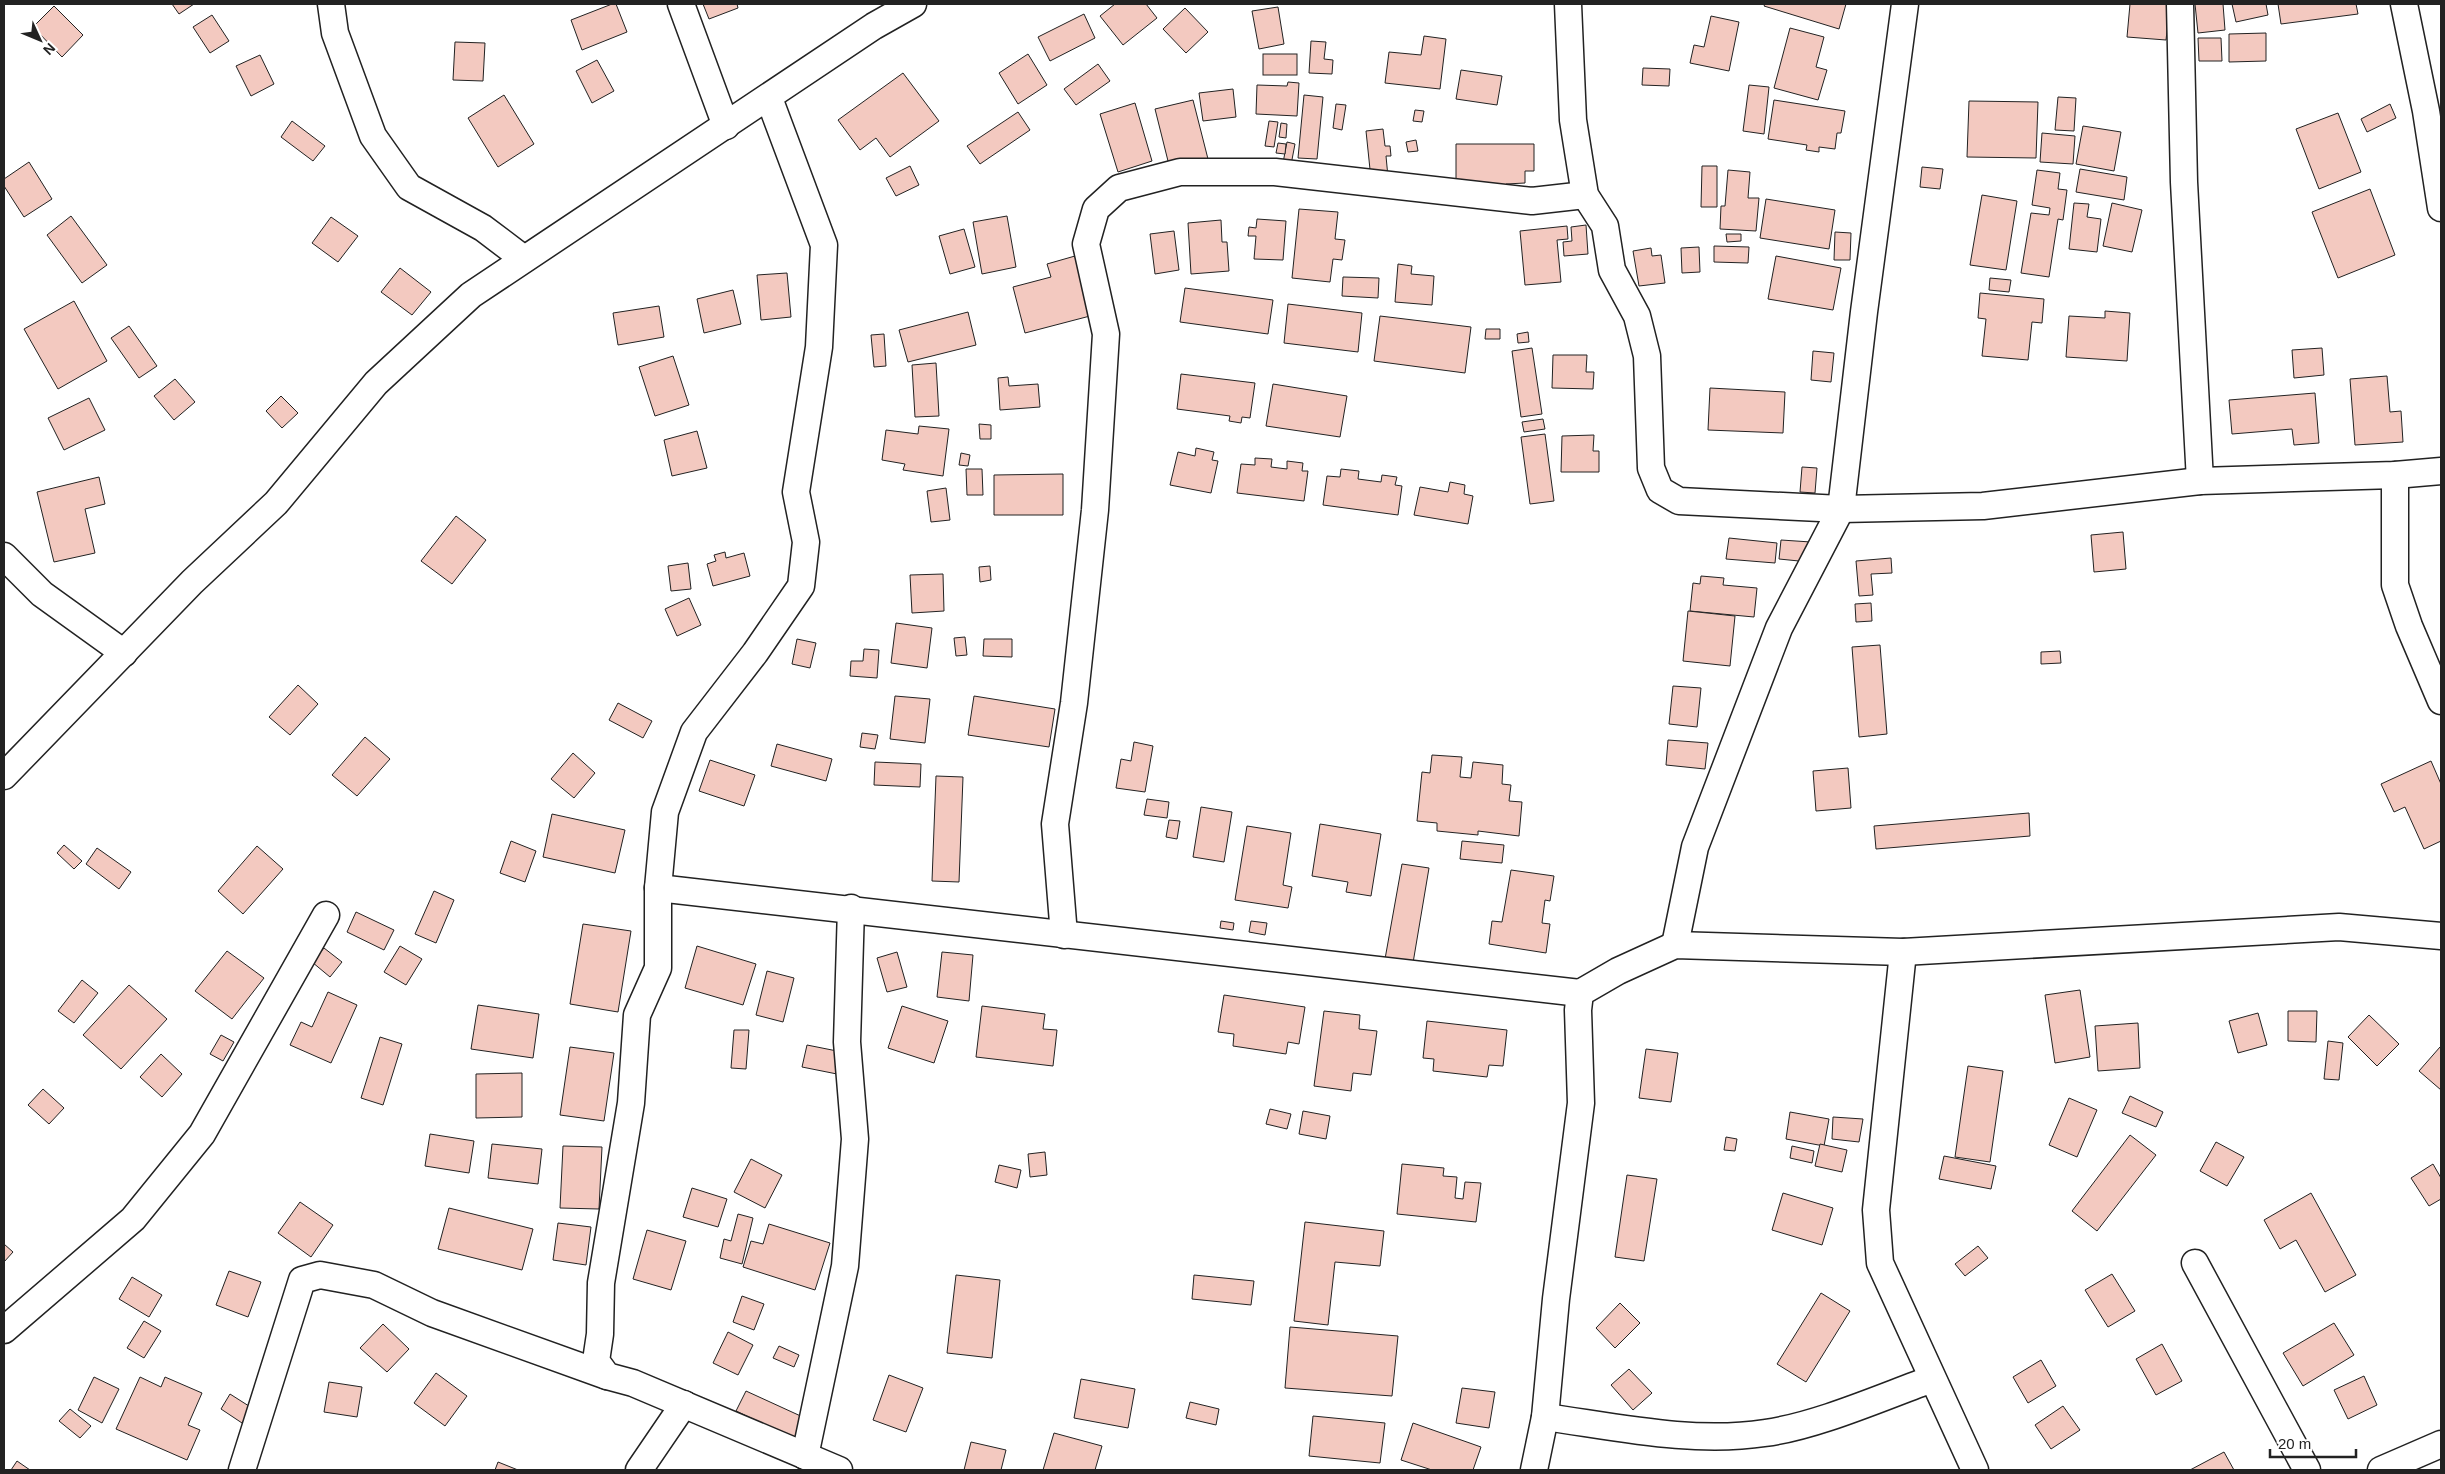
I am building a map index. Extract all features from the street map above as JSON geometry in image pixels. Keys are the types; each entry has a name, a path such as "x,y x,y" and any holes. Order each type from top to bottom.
{"street":[{"path":"331,4 335,33 373,136 409,187 483,228 524,259"},
{"path":"681,4 726,126"},
{"path":"4,776 192,582 276,503 376,383 471,295 769,98 874,26 913,4"},
{"path":"1568,4 1573,120 1585,195 1605,226 1612,270 1636,316 1647,356 1651,468 1660,490 1679,501 1841,509 1982,506 2200,481 2395,475 2441,471"},
{"path":"1674,946 1695,847 1779,628 1841,509 1864,312 1905,4"},
{"path":"2180,4 2184,182 2200,481"},
{"path":"2404,4 2426,111 2441,208"},
{"path":"607,1376 596,1361 600,1334 601,1283 631,1103 637,1015 658,968 658,888 665,812 694,732 755,653 801,586 806,542 796,492 819,347 824,245 769,98"},
{"path":"1064,935 1055,824 1074,703 1095,510 1106,334 1086,244 1096,209 1119,188 1180,172 1275,172 1532,201 1585,195"},
{"path":"2395,475 2395,585 2409,626 2441,701"},
{"path":"4,556 42,594 124,653"},
{"path":"658,888 851,908 1064,935 1580,993 1618,971 1674,946 1903,952 2339,927 2441,936"},
{"path":"805,1456 845,1266 855,1139 847,1042 851,908"},
{"path":"4,1330 133,1219 202,1134 326,915"},
{"path":"1903,952 1876,1210 1880,1263 1975,1470"},
{"path":"1534,1470 1545,1417 1556,1299 1582,1103 1578,1010 1580,993"},
{"path":"2195,1262 2307,1470"},
{"path":"242,1470 302,1280 320,1275 374,1285 432,1313 607,1376 633,1383 839,1470"},
{"path":"1545,1417 1694,1437 1766,1434 1817,1420 1932,1379"},
{"path":"640,1470 684,1404"},
{"path":"2381,1470 2441,1444"}],"building":[{"path":"172,4 194,4 179,14"},
{"path":"616,4 627,32 582,50 571,20"},
{"path":"703,4 737,4 738,8 709,19"},
{"path":"1115,4 1146,4 1157,18 1123,45 1100,16"},
{"path":"1765,4 1846,4 1839,29 1764,6"},
{"path":"2130,4 2170,4 2166,40 2127,37"},
{"path":"2195,4 2223,4 2225,30 2198,33"},
{"path":"2232,4 2266,4 2268,15 2236,22"},
{"path":"2278,4 2356,4 2358,14 2281,24"},
{"path":"54,6 83,35 62,57 33,27"},
{"path":"1278,7 1284,44 1259,49 1252,11"},
{"path":"1185,8 1208,32 1186,53 1163,29"},
{"path":"1084,14 1095,38 1050,61 1038,37"},
{"path":"212,15 229,41 210,53 193,27"},
{"path":"1711,16 1739,22 1729,71 1690,63 1694,45 1704,47"},
{"path":"1790,28 1824,37 1816,67 1827,70 1818,100 1774,88"},
{"path":"2266,33 2266,61 2229,62 2229,34"},
{"path":"1424,36 1446,39 1440,89 1385,83 1389,52 1421,55"},
{"path":"2198,38 2221,38 2222,61 2199,61"},
{"path":"1311,41 1326,42 1324,59 1333,60 1332,74 1309,73"},
{"path":"455,42 485,43 483,81 453,80"},
{"path":"1028,54 1047,85 1018,104 999,73"},
{"path":"1263,54 1297,54 1297,75 1263,75"},
{"path":"260,55 274,84 251,96 236,66"},
{"path":"597,60 614,91 592,103 576,71"},
{"path":"1098,64 1110,81 1076,105 1064,89"},
{"path":"1643,68 1670,69 1669,86 1642,85"},
{"path":"1461,70 1502,76 1497,105 1456,99"},
{"path":"903,73 939,121 890,157 876,138 860,150 838,120"},
{"path":"1288,82 1299,83 1297,116 1256,114 1257,85 1287,86"},
{"path":"1749,85 1769,87 1764,134 1743,131"},
{"path":"1233,89 1236,117 1203,121 1199,93"},
{"path":"504,95 534,144 498,167 468,118"},
{"path":"1304,95 1323,97 1317,159 1298,158"},
{"path":"2058,97 2076,98 2074,131 2055,130"},
{"path":"1193,100 1208,159 1170,169 1155,109"},
{"path":"1774,100 1845,111 1841,133 1837,133 1835,149 1819,147 1819,152 1806,150 1807,145 1768,139"},
{"path":"1969,101 2038,102 2036,158 1967,157"},
{"path":"1135,103 1152,161 1118,172 1100,114"},
{"path":"1336,104 1346,105 1342,130 1333,128"},
{"path":"2390,104 2396,118 2367,132 2361,119"},
{"path":"1415,110 1424,111 1422,122 1413,121"},
{"path":"1018,112 1030,130 980,164 967,146"},
{"path":"2338,113 2361,172 2319,189 2296,129"},
{"path":"292,121 325,146 313,161 281,137"},
{"path":"1269,121 1278,122 1274,147 1265,146"},
{"path":"1281,123 1287,124 1286,138 1279,137"},
{"path":"2083,126 2121,132 2114,171 2076,164"},
{"path":"1383,129 1385,146 1390,146 1391,156 1386,156 1388,177 1371,179 1366,131"},
{"path":"2042,133 2075,136 2073,164 2040,162"},
{"path":"1416,140 1418,151 1408,152 1406,142"},
{"path":"1287,142 1295,144 1290,170 1282,168"},
{"path":"1278,143 1286,144 1285,154 1276,153"},
{"path":"1456,144 1534,144 1534,171 1525,171 1525,183 1506,184 1506,191 1456,184"},
{"path":"29,162 52,199 24,217 4,186 4,179"},
{"path":"910,166 919,185 896,196 886,178"},
{"path":"1702,166 1717,166 1717,207 1701,207"},
{"path":"1922,167 1943,169 1940,189 1920,187"},
{"path":"2080,169 2127,177 2124,200 2076,192"},
{"path":"1728,170 1750,172 1748,198 1759,198 1756,231 1720,229 1721,206 1725,206"},
{"path":"2037,170 2060,173 2058,189 2067,190 2063,220 2058,219 2049,277 2021,273 2031,213 2049,215 2050,208 2032,205"},
{"path":"2370,189 2395,255 2338,278 2312,212"},
{"path":"1982,195 2017,201 2006,270 1970,265"},
{"path":"1766,199 1835,210 1829,249 1760,238"},
{"path":"2074,203 2089,204 2087,217 2101,219 2097,252 2069,249"},
{"path":"2112,203 2142,210 2132,252 2103,246"},
{"path":"1299,209 1338,212 1335,239 1345,240 1342,260 1333,259 1330,282 1292,278"},
{"path":"71,216 107,265 82,283 47,235"},
{"path":"1007,216 1016,267 982,274 973,222"},
{"path":"331,217 358,236 338,262 312,243"},
{"path":"1257,219 1286,221 1283,260 1254,259 1256,236 1248,236 1249,227 1256,228"},
{"path":"1221,220 1222,242 1227,242 1229,271 1191,274 1188,223"},
{"path":"1586,225 1588,254 1564,256 1563,242 1572,241 1571,227"},
{"path":"1567,226 1568,239 1557,240 1561,282 1525,285 1520,231"},
{"path":"964,229 975,267 950,274 939,236"},
{"path":"1174,231 1179,270 1155,274 1150,234"},
{"path":"1835,232 1851,233 1850,260 1834,260"},
{"path":"1726,234 1741,234 1741,241 1727,242"},
{"path":"1714,246 1749,247 1748,263 1714,262"},
{"path":"1699,247 1700,272 1682,273 1681,248"},
{"path":"1651,248 1652,256 1661,255 1665,283 1639,286 1633,251"},
{"path":"1075,256 1090,316 1025,333 1013,287 1051,277 1047,264"},
{"path":"1776,256 1841,268 1833,310 1768,299"},
{"path":"1398,264 1412,266 1411,274 1434,276 1432,305 1395,302"},
{"path":"400,268 431,292 412,315 381,292"},
{"path":"787,273 791,317 761,320 757,275"},
{"path":"1343,277 1379,278 1378,298 1342,296"},
{"path":"1990,278 2011,280 2009,292 1989,290"},
{"path":"1185,288 1273,300 1268,334 1180,322"},
{"path":"733,290 741,324 704,333 697,299"},
{"path":"1980,293 2044,299 2042,323 2032,322 2028,360 1982,356 1986,319 1978,318"},
{"path":"74,301 107,361 58,389 24,329"},
{"path":"1288,304 1362,313 1358,352 1284,343"},
{"path":"659,306 664,337 618,345 613,313"},
{"path":"2105,311 2130,313 2127,361 2066,357 2069,316 2105,318"},
{"path":"968,312 976,345 908,362 899,330"},
{"path":"1380,316 1471,327 1465,373 1374,361"},
{"path":"129,326 157,366 139,378 111,338"},
{"path":"1486,329 1500,329 1500,339 1485,339"},
{"path":"1528,332 1529,342 1518,343 1517,334"},
{"path":"884,334 886,366 874,367 871,335"},
{"path":"1532,348 1542,414 1521,417 1512,351"},
{"path":"2322,348 2324,375 2294,378 2292,350"},
{"path":"1813,351 1834,353 1831,382 1811,380"},
{"path":"1553,355 1587,355 1586,372 1594,372 1593,389 1552,388"},
{"path":"673,356 689,405 655,416 639,367"},
{"path":"936,363 939,416 915,417 912,365"},
{"path":"1181,374 1255,383 1250,418 1242,417 1241,423 1229,421 1230,416 1177,409"},
{"path":"2387,376 2390,412 2401,411 2403,442 2355,445 2350,379"},
{"path":"1008,377 1009,386 1038,384 1040,407 1000,410 998,378"},
{"path":"175,379 195,402 174,420 154,396"},
{"path":"1273,384 1347,396 1340,437 1266,426"},
{"path":"1710,388 1785,392 1783,433 1708,430"},
{"path":"2315,393 2319,443 2294,445 2292,429 2232,434 2229,400"},
{"path":"281,396 298,413 282,428 266,411"},
{"path":"89,398 105,430 64,450 48,418"},
{"path":"1543,419 1545,429 1524,432 1522,422"},
{"path":"979,424 991,425 991,439 980,439"},
{"path":"919,426 949,429 943,476 903,470 905,464 882,460 886,430 918,434"},
{"path":"697,431 707,468 672,476 664,440"},
{"path":"1545,434 1554,501 1530,504 1521,437"},
{"path":"1594,435 1593,451 1599,451 1599,472 1561,472 1562,436"},
{"path":"1196,448 1214,452 1212,460 1218,461 1211,493 1170,485 1178,452 1195,456"},
{"path":"961,453 970,455 968,466 959,465"},
{"path":"1255,458 1272,459 1271,467 1287,469 1287,461 1303,463 1302,471 1308,471 1304,501 1237,493 1241,464 1255,465"},
{"path":"1802,467 1817,468 1815,493 1800,492"},
{"path":"966,469 982,469 983,495 967,495"},
{"path":"1341,469 1359,471 1358,479 1381,482 1382,475 1397,477 1395,485 1402,486 1398,515 1323,505 1327,476 1340,477"},
{"path":"1063,474 1063,515 994,515 994,475"},
{"path":"99,477 105,504 85,509 95,553 54,562 37,492"},
{"path":"1450,482 1465,485 1464,494 1473,496 1468,524 1414,515 1420,487 1448,492"},
{"path":"946,488 950,520 931,522 927,491"},
{"path":"456,516 486,540 452,584 421,561"},
{"path":"2123,532 2126,569 2094,572 2091,535"},
{"path":"1729,538 1777,543 1775,563 1726,559"},
{"path":"1781,540 1811,542 1809,562 1779,559"},
{"path":"725,552 726,558 744,553 750,576 713,586 707,564 716,561 714,555"},
{"path":"1891,558 1892,573 1871,574 1873,595 1859,596 1856,561"},
{"path":"688,563 691,589 671,591 668,566"},
{"path":"990,566 991,580 980,582 979,567"},
{"path":"943,574 944,611 912,613 910,575"},
{"path":"1701,576 1724,578 1723,585 1757,588 1754,617 1690,611 1693,583 1700,584"},
{"path":"689,598 701,625 677,636 665,609"},
{"path":"1871,603 1872,621 1856,622 1855,604"},
{"path":"1688,611 1735,616 1730,666 1683,661"},
{"path":"896,623 932,628 927,668 891,663"},
{"path":"965,637 967,655 956,656 954,638"},
{"path":"797,639 816,643 810,668 792,664"},
{"path":"984,639 1012,639 1012,657 983,656"},
{"path":"1880,645 1887,734 1859,737 1852,647"},
{"path":"864,649 879,650 877,678 850,676 851,661 863,661"},
{"path":"2060,651 2061,663 2041,664 2041,652"},
{"path":"298,685 318,704 290,735 269,717"},
{"path":"1673,686 1701,688 1697,727 1669,724"},
{"path":"895,696 930,699 925,743 890,739"},
{"path":"974,696 1055,709 1049,747 968,735"},
{"path":"618,703 652,721 643,738 609,720"},
{"path":"862,733 878,735 875,749 860,747"},
{"path":"365,737 390,759 357,796 332,775"},
{"path":"1668,740 1708,743 1705,769 1666,765"},
{"path":"1134,742 1153,746 1145,792 1116,788 1121,759 1131,761"},
{"path":"777,744 832,759 826,781 771,766"},
{"path":"573,753 595,773 574,798 551,779"},
{"path":"1432,755 1462,757 1460,777 1471,778 1473,762 1503,765 1502,784 1511,785 1509,801 1522,802 1519,836 1478,831 1478,835 1437,831 1437,823 1417,821 1422,772 1430,773"},
{"path":"710,760 755,775 744,806 699,791"},
{"path":"2431,761 2441,784 2441,841 2424,849 2405,807 2394,812 2381,784"},
{"path":"875,762 921,764 920,787 874,785"},
{"path":"1848,768 1851,808 1816,811 1813,771"},
{"path":"936,776 963,777 959,882 932,881"},
{"path":"1147,799 1169,802 1167,818 1144,815"},
{"path":"1201,807 1232,812 1224,862 1193,857"},
{"path":"2029,813 2030,836 1876,849 1874,826"},
{"path":"552,814 625,830 615,873 543,857"},
{"path":"1169,820 1180,821 1177,839 1166,837"},
{"path":"1320,824 1381,834 1371,896 1346,892 1348,882 1312,876"},
{"path":"1247,826 1291,833 1283,885 1292,887 1288,908 1235,900"},
{"path":"511,841 536,851 525,882 500,873"},
{"path":"1462,841 1504,845 1502,863 1460,859"},
{"path":"64,845 82,861 74,869 57,853"},
{"path":"257,846 283,869 243,914 218,891"},
{"path":"97,848 131,872 119,889 86,864"},
{"path":"1402,864 1429,868 1413,963 1385,959"},
{"path":"1511,870 1554,876 1550,901 1545,900 1542,923 1550,924 1546,953 1489,944 1492,921 1502,922"},
{"path":"434,891 454,900 436,943 415,934"},
{"path":"356,912 394,930 384,950 347,932"},
{"path":"1221,921 1234,923 1233,930 1220,928"},
{"path":"1251,921 1267,923 1265,935 1249,932"},
{"path":"583,924 631,931 618,1012 570,1004"},
{"path":"400,946 422,959 406,985 384,972"},
{"path":"697,946 756,964 743,1005 685,988"},
{"path":"324,948 342,962 330,977 312,962"},
{"path":"227,951 264,978 232,1019 195,991"},
{"path":"897,952 907,987 887,992 877,958"},
{"path":"942,952 973,955 969,1001 937,997"},
{"path":"767,971 794,978 783,1022 756,1015"},
{"path":"82,980 98,993 74,1023 58,1011"},
{"path":"129,985 167,1019 121,1069 83,1035"},
{"path":"2080,990 2090,1057 2055,1063 2045,995"},
{"path":"328,992 357,1005 331,1063 290,1045 301,1022 312,1027"},
{"path":"1224,995 1305,1007 1299,1044 1288,1042 1286,1054 1233,1046 1234,1034 1218,1032"},
{"path":"478,1005 539,1014 533,1058 471,1049"},
{"path":"902,1006 948,1021 934,1063 888,1048"},
{"path":"982,1006 1045,1014 1043,1029 1057,1030 1053,1066 976,1057"},
{"path":"1324,1011 1360,1015 1359,1029 1377,1031 1371,1075 1353,1073 1351,1091 1314,1086"},
{"path":"2288,1011 2317,1011 2316,1042 2288,1041"},
{"path":"2258,1013 2267,1045 2238,1053 2229,1021"},
{"path":"2369,1015 2399,1044 2377,1066 2348,1037"},
{"path":"1427,1021 1507,1030 1503,1066 1489,1065 1487,1077 1433,1071 1434,1059 1423,1058"},
{"path":"2138,1023 2140,1068 2098,1071 2095,1026"},
{"path":"734,1030 749,1030 746,1069 731,1068"},
{"path":"221,1035 234,1042 223,1061 210,1054"},
{"path":"380,1037 402,1044 383,1105 361,1098"},
{"path":"2328,1041 2343,1043 2339,1080 2324,1079"},
{"path":"807,1045 842,1052 837,1074 802,1067"},
{"path":"570,1047 614,1053 604,1121 560,1115"},
{"path":"2441,1048 2441,1090 2419,1071"},
{"path":"1646,1049 1678,1053 1671,1102 1639,1098"},
{"path":"161,1054 182,1074 162,1097 140,1077"},
{"path":"1968,1066 2003,1071 1990,1162 1955,1157"},
{"path":"522,1073 522,1117 476,1118 476,1074"},
{"path":"43,1089 64,1108 49,1124 28,1105"},
{"path":"2130,1096 2163,1112 2156,1127 2122,1113"},
{"path":"2069,1098 2097,1110 2077,1157 2049,1145"},
{"path":"1270,1109 1291,1114 1287,1129 1266,1124"},
{"path":"1303,1111 1330,1116 1326,1139 1299,1134"},
{"path":"1790,1112 1829,1119 1824,1146 1786,1139"},
{"path":"1833,1117 1863,1119 1859,1142 1832,1139"},
{"path":"430,1134 474,1141 469,1173 425,1166"},
{"path":"2130,1135 2156,1155 2097,1231 2072,1211"},
{"path":"1726,1137 1737,1139 1735,1151 1724,1150"},
{"path":"2216,1142 2244,1157 2227,1186 2200,1171"},
{"path":"492,1144 542,1149 538,1184 488,1178"},
{"path":"1820,1144 1847,1150 1842,1172 1815,1166"},
{"path":"563,1146 602,1147 599,1209 560,1208"},
{"path":"1792,1146 1814,1151 1812,1163 1790,1158"},
{"path":"1045,1152 1047,1175 1030,1177 1028,1154"},
{"path":"1944,1156 1996,1166 1991,1189 1939,1179"},
{"path":"751,1159 782,1175 765,1208 734,1192"},
{"path":"1402,1164 1444,1168 1443,1176 1457,1177 1455,1198 1463,1199 1465,1182 1481,1183 1476,1222 1397,1214"},
{"path":"2433,1164 2441,1178 2441,1199 2429,1206 2411,1178"},
{"path":"999,1165 1021,1170 1017,1188 995,1182"},
{"path":"1627,1175 1657,1179 1644,1261 1615,1257"},
{"path":"692,1188 727,1199 718,1227 683,1217"},
{"path":"1783,1193 1833,1208 1822,1245 1772,1230"},
{"path":"2311,1193 2356,1275 2325,1292 2296,1240 2280,1249 2264,1220"},
{"path":"300,1202 333,1225 311,1257 278,1233"},
{"path":"449,1208 533,1229 522,1270 438,1249"},
{"path":"738,1214 753,1218 742,1264 720,1258 724,1239 731,1241"},
{"path":"1305,1222 1384,1231 1380,1266 1335,1262 1328,1325 1294,1321"},
{"path":"558,1223 591,1227 586,1265 553,1260"},
{"path":"769,1224 830,1243 815,1290 743,1267 751,1241 763,1244"},
{"path":"647,1230 686,1241 671,1290 633,1279"},
{"path":"4,1244 13,1252 4,1262"},
{"path":"1978,1246 1988,1258 1965,1276 1955,1264"},
{"path":"229,1271 261,1282 248,1317 216,1305"},
{"path":"2112,1274 2135,1311 2108,1327 2085,1290"},
{"path":"956,1275 1000,1280 992,1358 947,1353"},
{"path":"1194,1275 1254,1281 1251,1305 1192,1299"},
{"path":"132,1277 162,1295 149,1317 119,1299"},
{"path":"1821,1293 1850,1311 1806,1382 1777,1364"},
{"path":"742,1296 764,1304 754,1330 733,1322"},
{"path":"1620,1303 1640,1323 1615,1348 1596,1328"},
{"path":"144,1321 161,1331 144,1358 127,1348"},
{"path":"2334,1323 2354,1355 2303,1386 2283,1353"},
{"path":"383,1324 409,1349 387,1372 360,1348"},
{"path":"1290,1327 1398,1336 1392,1396 1285,1388"},
{"path":"728,1332 753,1345 738,1375 713,1363"},
{"path":"2162,1344 2182,1381 2156,1395 2136,1359"},
{"path":"779,1346 799,1355 794,1367 773,1358"},
{"path":"2041,1360 2056,1386 2028,1403 2013,1377"},
{"path":"1629,1369 1652,1393 1633,1410 1611,1385"},
{"path":"436,1373 467,1396 445,1426 414,1403"},
{"path":"889,1375 923,1388 906,1432 873,1420"},
{"path":"2364,1376 2377,1405 2348,1419 2334,1390"},
{"path":"94,1377 119,1389 102,1423 78,1410"},
{"path":"140,1377 161,1387 165,1377 202,1393 188,1425 200,1430 187,1460 116,1429"},
{"path":"1081,1379 1135,1389 1128,1428 1074,1418"},
{"path":"329,1382 362,1387 357,1417 324,1412"},
{"path":"1462,1388 1495,1392 1489,1428 1456,1423"},
{"path":"746,1391 805,1418 795,1439 736,1411"},
{"path":"230,1394 252,1408 242,1423 221,1409"},
{"path":"1190,1402 1219,1409 1216,1425 1186,1418"},
{"path":"2063,1406 2080,1430 2051,1449 2035,1425"},
{"path":"70,1409 91,1426 80,1438 59,1421"},
{"path":"1313,1416 1385,1423 1380,1463 1309,1456"},
{"path":"1413,1423 1481,1447 1473,1470 1432,1470 1401,1460"},
{"path":"1054,1433 1102,1446 1095,1470 1043,1470"},
{"path":"971,1442 1006,1450 1001,1470 964,1470"},
{"path":"2224,1452 2234,1470 2190,1470"},
{"path":"17,1461 30,1470 11,1470"},
{"path":"498,1462 518,1470 495,1470"}]}
